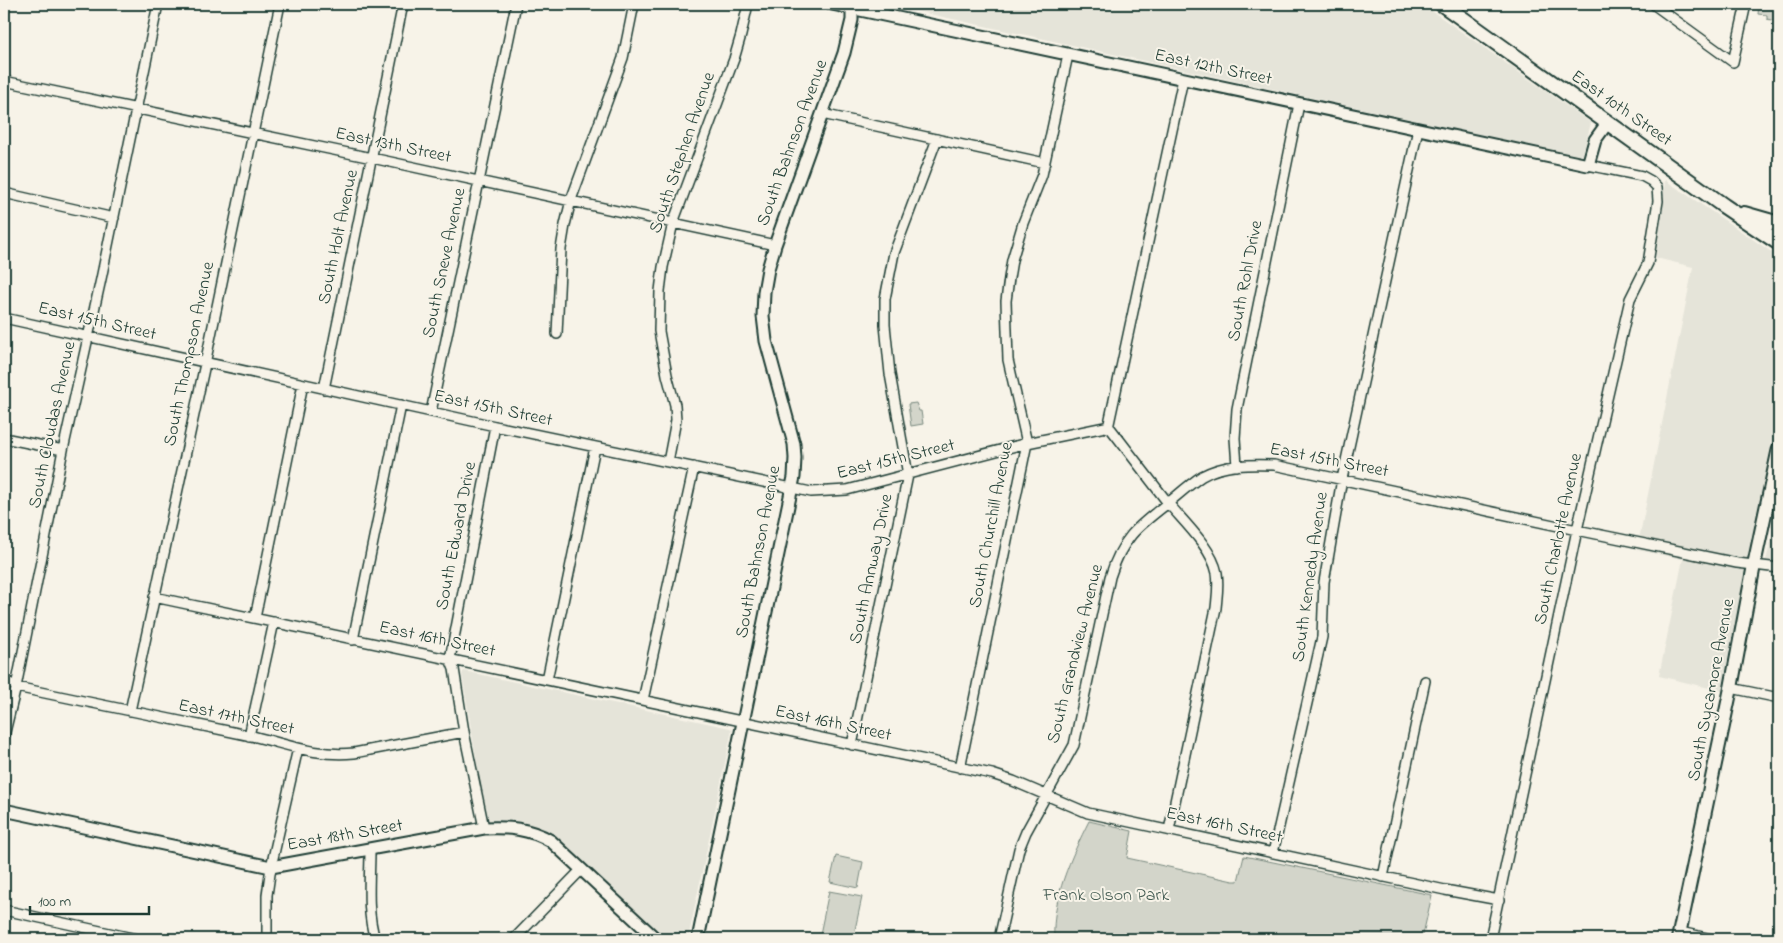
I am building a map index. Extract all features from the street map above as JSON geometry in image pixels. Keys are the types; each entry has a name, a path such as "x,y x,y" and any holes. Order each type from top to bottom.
{"main road":[{"name":"East 10th Street","path":"1442,4 1779,243"},
{"path":"1729,209 1779,224"},
{"name":"South Sycamore Avenue","path":"1679,936 1732,688 1754,564 1779,448"}],"street":[{"name":"South Cloudas Avenue","path":"4,736 16,687 63,450 114,218 158,4"},
{"name":"South Thompson Avenue","path":"130,711 206,364 280,4"},
{"name":"South Holt Avenue","path":"324,388 403,4"},
{"name":"South Sneve Avenue","path":"431,412 516,4"},
{"path":"557,334 561,249 571,200 616,83 634,4"},
{"name":"South Stephen Avenue","path":"668,462 676,420 675,405 662,352 659,331 661,283 672,223 734,59 748,4"},
{"name":"East 12th Street","path":"832,4 852,6 1068,55 1642,176 1652,181 1658,188"},
{"path":"1653,4 1733,62 1746,4"},
{"name":"South Bahnson Avenue","path":"698,939 792,488 795,464 794,444 766,341 764,316 766,280 775,245 844,53 851,27 852,6"},
{"name":"South Churchill Avenue","path":"960,768 1028,443 1008,360 1006,301 1012,260 1045,163 1068,55"},
{"path":"1169,830 1216,608 1218,590 1216,573 1207,550 1108,428 1183,79"},
{"name":"East 13th Street","path":"4,81 571,200 775,245"},
{"name":"South Rohl Drive","path":"1236,466 1237,409 1298,104"},
{"path":"822,114 1045,163"},
{"path":"1588,165 1595,140 1608,122"},
{"name":"South Kennedy Avenue","path":"1273,853 1322,637 1324,582 1342,479 1418,129"},
{"name":"South Annway Drive","path":"852,745 908,474 890,374 885,325 885,299 894,253 937,139"},
{"name":"South Charlotte Avenue","path":"1490,939 1577,530 1630,299 1648,263 1658,201 1658,188"},
{"path":"4,193 114,218"},
{"name":"East 15th Street","path":"4,318 206,364 811,492 847,490 1028,443 1108,428"},
{"path":"254,618 303,384"},
{"path":"353,640 401,405"},
{"name":"South Edward Drive","path":"484,828 464,732 454,669 450,659 495,426"},
{"path":"4,438 63,450"},
{"path":"547,680 595,447"},
{"name":"East 15th Street","path":"1168,503 1202,476 1214,471 1252,464 1274,465 1737,563 1779,568"},
{"path":"643,700 694,467"},
{"name":"South Grandview Avenue","path":"999,939 1019,849 1074,745 1114,562 1129,536 1168,503"},
{"name":"East 16th Street","path":"154,597 992,774 1088,813 1383,877 1499,900"},
{"path":"250,736 274,622"},
{"name":"East 17th Street","path":"4,680 16,687 250,736 318,754 354,753 464,732"},
{"path":"1383,877 1425,681"},
{"path":"1732,688 1779,698"},
{"path":"267,939 267,895 271,867 298,748"},
{"name":"East 18th Street","path":"4,810 271,867 484,828 517,828 540,835 551,841 656,939"},
{"path":"370,850 370,909 371,925 375,939"},
{"path":"514,939 582,870"},
{"path":"4,910 137,939"},
{"path":"1679,936 1712,939"}],"shaded area":[{"path":"899,4 1422,4 1591,123 1582,157 898,7"},
{"path":"1665,180 1779,257 1779,405 1722,691 1659,676 1683,559 1637,550 1693,267 1656,258"},
{"path":"1779,510 1779,563 1766,560"},
{"path":"464,671 730,728 732,730 688,939 663,939 653,932 547,834 534,826 510,820 491,820 486,818 462,674"}],"green space":[{"path":"1759,4 1779,10 1779,22 1767,19 1767,15 1758,14"},
{"path":"916,403 919,411 921,411 923,424 911,426 908,404"},
{"name":"Frank Olson Park","path":"1089,821 1132,831 1127,858 1233,881 1238,881 1244,856 1432,895 1422,939 1054,939 1054,924 1059,893 1069,863"},
{"path":"836,856 863,862 858,888 830,882"},
{"path":"829,891 862,897 853,939 819,939"}]}
